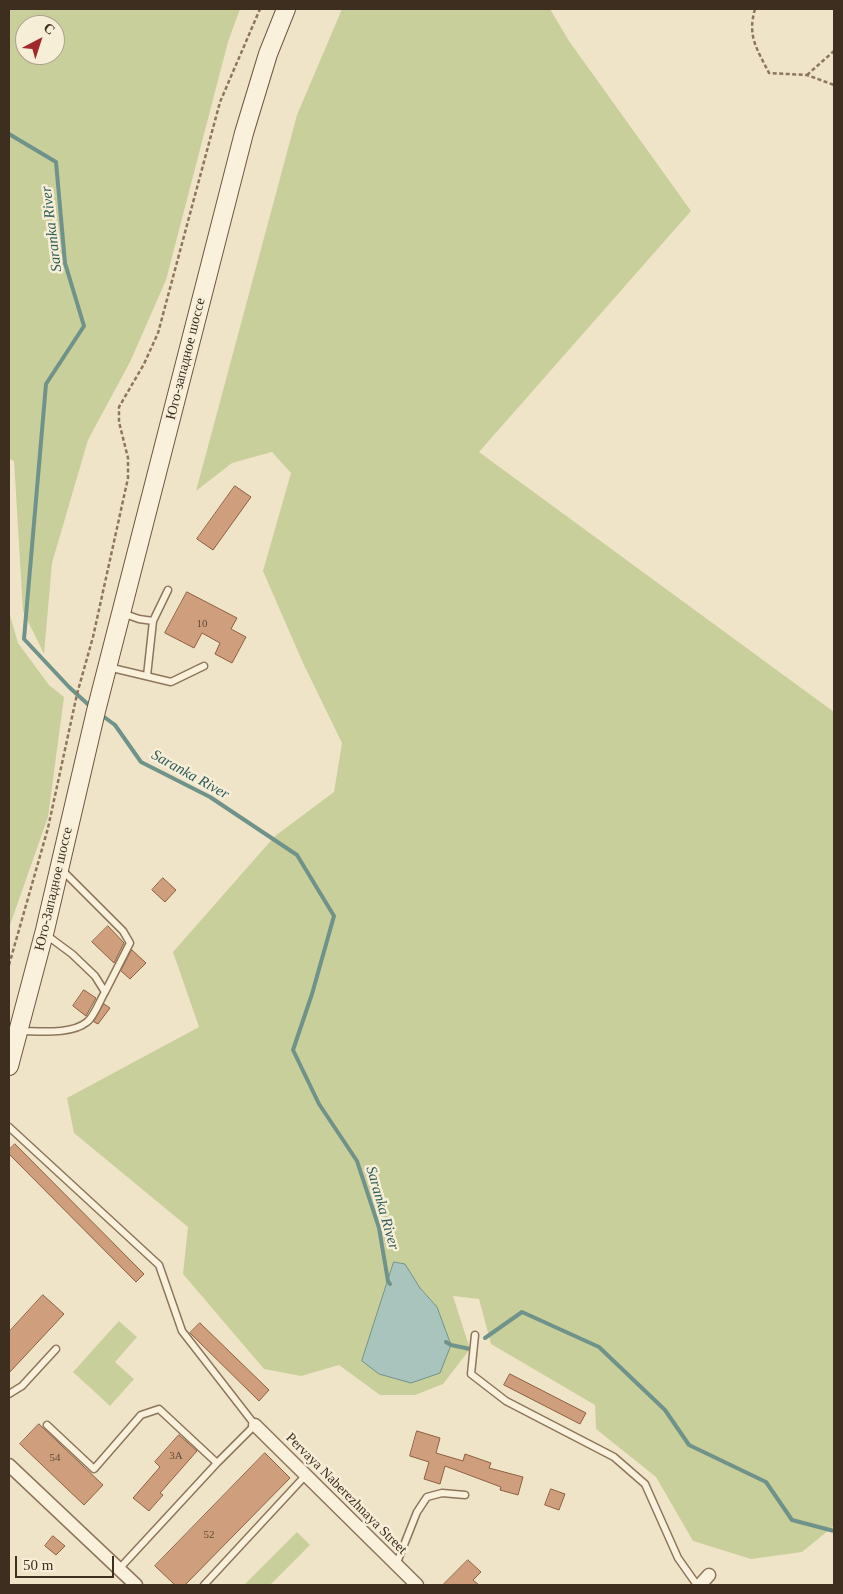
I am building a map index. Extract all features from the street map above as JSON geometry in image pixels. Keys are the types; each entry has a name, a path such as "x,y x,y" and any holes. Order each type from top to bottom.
{"main road":[{"name":"Юго-западное шоссе","path":"96,711 244,133 268,54 286,9"},
{"name":"Юго-Западное шоссе","path":"9,1066 44,934 96,711"}],"street":[{"name":"Pervaya Naberezhnaya Street","path":"255,1425 416,1585"},
{"path":"9,1466 136,1585"},
{"path":"698,1585 710,1575"}],"lane":[{"path":"147,676 153,621 168,590"},
{"path":"121,613 153,621"},
{"path":"107,667 172,682 204,666"},
{"path":"18,1031 48,1032 74,1029 88,1021 130,943 122,931 60,867"},
{"path":"44,934 72,954 95,976 105,992"},
{"path":"9,1127 159,1265 182,1331 255,1425 119,1568"},
{"path":"475,1335 471,1374 506,1401 614,1457 644,1484 678,1558 698,1585"},
{"path":"9,1394 22,1386 56,1349"},
{"path":"47,1425 94,1469 141,1415 159,1409 217,1463"},
{"path":"204,1585 305,1476"},
{"path":"396,1565 417,1512 427,1497 442,1493 465,1495"}],"path":[{"path":"9,965 48,828 77,694 93,637 128,478 128,458 119,422 119,407 144,364 158,332 220,102 260,9"},
{"path":"755,9 752,20 754,44 769,73 807,75 834,85"},
{"path":"807,75 834,51"}],"green space":[{"path":"9,9 240,9 228,42 166,280 130,362 88,440 52,563 44,654 23,611 14,461 9,459"},
{"path":"342,9 550,9 569,41 691,211 479,452 834,712 834,1526 802,1552 751,1559 693,1541 656,1477 596,1429 595,1405 491,1344 479,1299 453,1296 470,1349 443,1384 415,1395 380,1395 339,1365 301,1376 264,1369 183,1274 188,1227 74,1133 67,1098 199,1027 173,952 275,836 334,792 342,743 303,663 263,571 291,473 272,452 232,463 196,491 297,115","holes":["394,1262 405,1264 420,1288 437,1307 451,1345 366,1351"]},
{"path":"9,612 18,643 49,685 64,697 48,817 9,928"},
{"path":"119,1321 137,1337 115,1362 134,1379 110,1406 73,1372"},
{"path":"297,1532 310,1545 270,1585 244,1585"}],"water":[{"path":"394,1262 405,1264 420,1288 437,1307 451,1345 440,1373 411,1383 379,1374 362,1361"}],"building":[{"path":"235,486 251,497 213,550 197,539"},
{"path":"187,592 237,618 231,629 246,637 232,663 215,654 220,643 202,633 194,648 165,633"},
{"path":"163,878 176,890 165,902 152,890"},
{"path":"108,926 124,943 114,963 92,942"},
{"path":"132,950 146,963 130,979 121,971"},
{"path":"84,990 96,998 86,1016 73,1006"},
{"path":"104,1004 110,1008 98,1024 94,1022"},
{"path":"15,1144 144,1274 136,1282 9,1154 9,1150"},
{"path":"43,1295 64,1314 9,1373 9,1332"},
{"path":"200,1323 269,1390 259,1401 190,1333"},
{"path":"510,1374 586,1413 580,1424 504,1385"},
{"path":"39,1424 103,1485 84,1505 20,1444"},
{"path":"417,1431 440,1438 436,1453 463,1461 465,1454 491,1463 489,1468 523,1477 518,1495 500,1490 501,1487 445,1466 440,1484 424,1479 429,1462 410,1456"},
{"path":"179,1435 197,1451 160,1493 163,1495 149,1511 133,1498 160,1467 155,1462"},
{"path":"265,1453 290,1478 185,1585 175,1585 155,1566"},
{"path":"551,1489 565,1494 559,1510 545,1505"},
{"path":"53,1536 65,1546 56,1555 45,1546"},
{"path":"468,1560 481,1572 473,1580 479,1585 443,1585"}],"waterway":[{"name":"Saranka River","path":"9,134 56,162 65,263 84,326 46,384 24,639 69,687 92,708"},
{"name":"Saranka River","path":"100,714 115,725 141,762 210,797 297,855 334,916 312,994 293,1050 319,1104 357,1161 379,1228 390,1284"},
{"name":"Saranka River","path":"485,1338 522,1312 599,1347 665,1410 689,1445 766,1482 792,1520 834,1531"},
{"name":"Saranka River","path":"446,1342 470,1349"}]}
